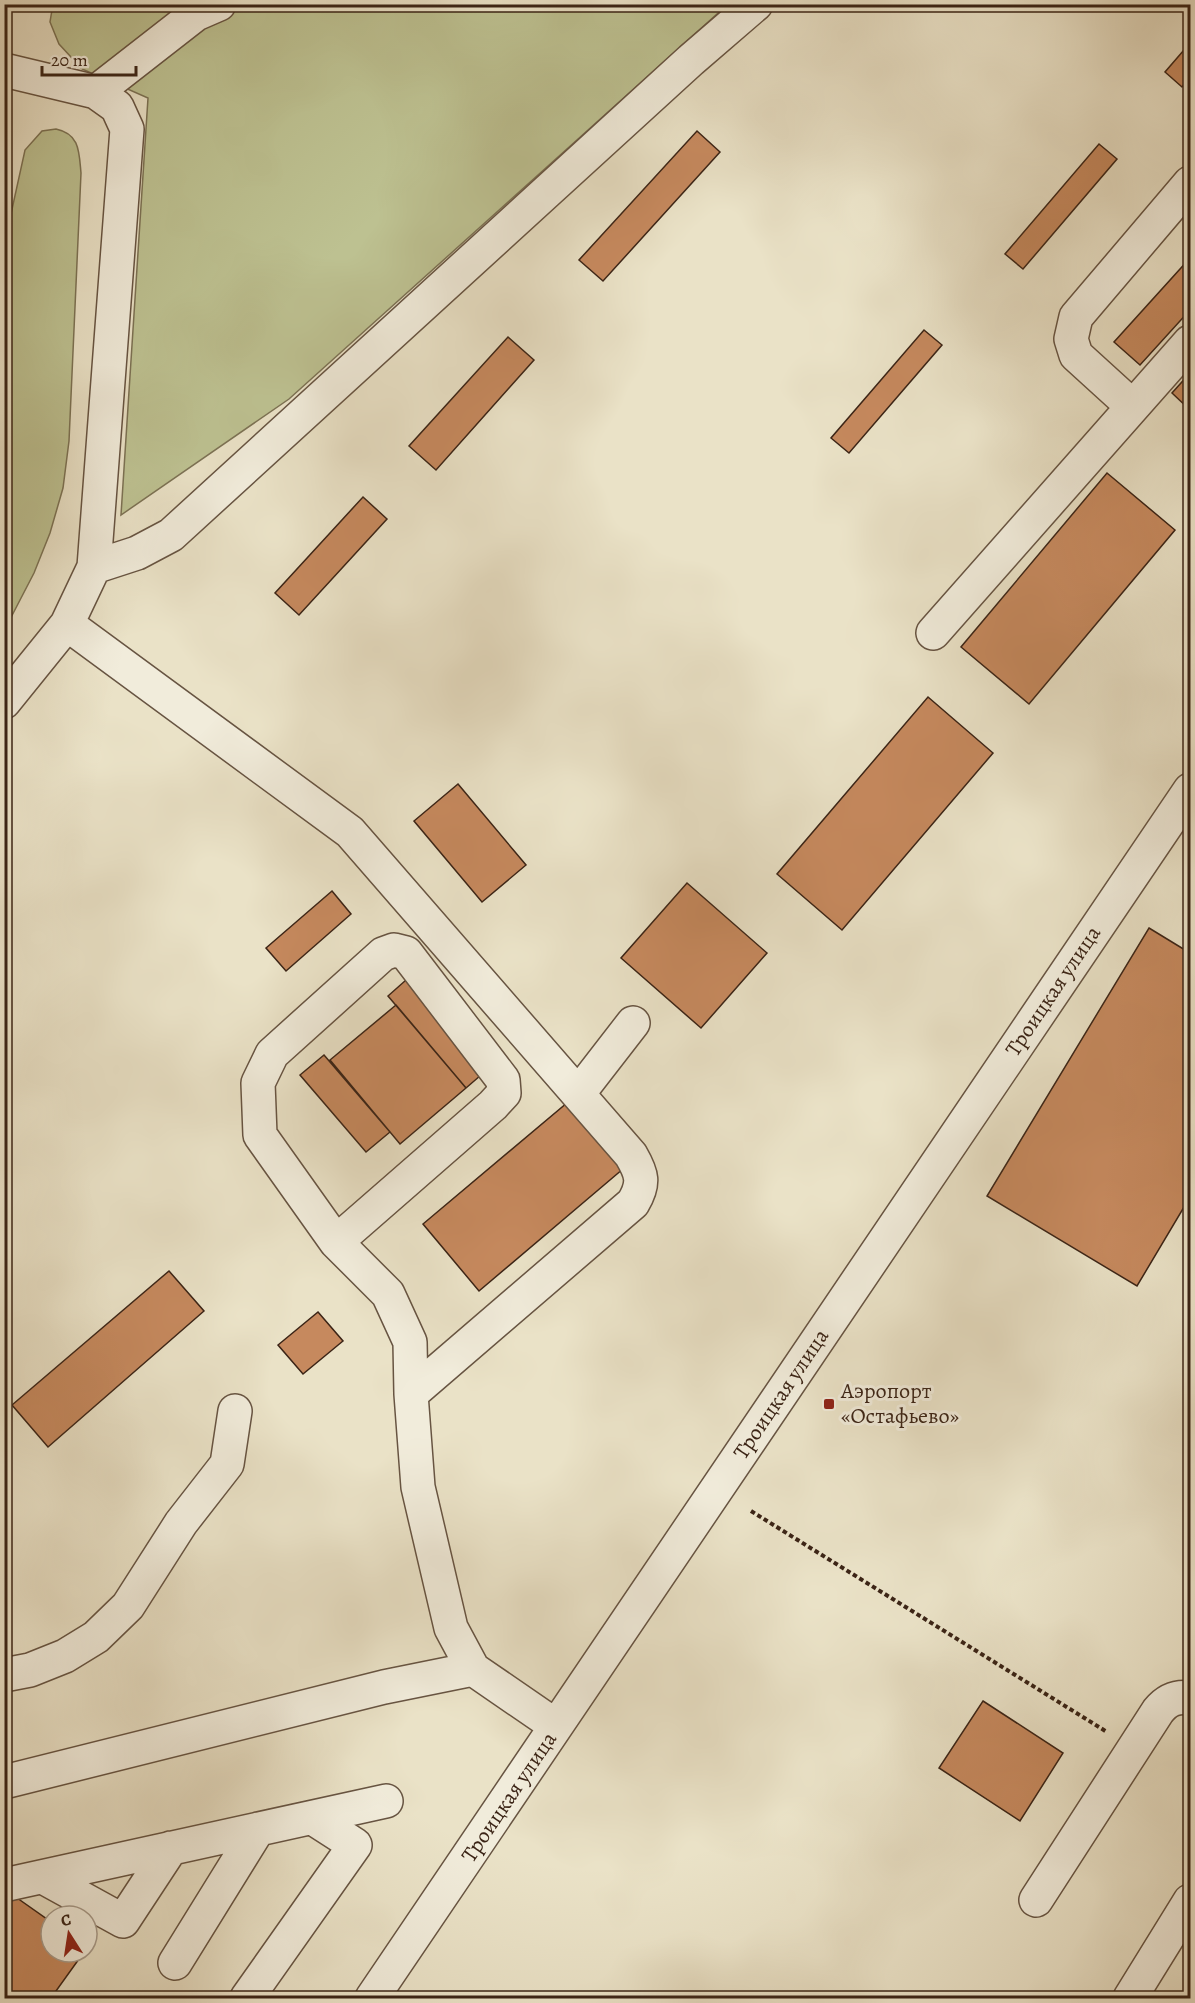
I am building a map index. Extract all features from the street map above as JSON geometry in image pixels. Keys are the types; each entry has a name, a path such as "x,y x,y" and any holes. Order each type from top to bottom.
{"street":[{"path":"96,92 196,14 219,4"},
{"path":"94,567 137,553 171,535 691,60 756,4"},
{"path":"4,70 96,92 117,107 127,129 94,567 68,624 4,702"},
{"path":"1132,406 1076,355 1071,339 1076,317 1191,183"},
{"path":"933,633 1191,342"},
{"path":"68,624 350,832 631,1155 640,1172 640,1190 633,1203 411,1394"},
{"name":"Троицкая улица","path":"372,1998 1191,790"},
{"path":"336,1242 504,1093 503,1080 406,953 394,950 383,954 272,1054 258,1083 260,1135 336,1242 388,1294 410,1342 411,1394 418,1488 451,1628 473,1669 556,1726"},
{"path":"578,1094 633,1023"},
{"path":"4,1675 30,1670 65,1656 96,1637 128,1606 181,1523 227,1464 235,1411"},
{"path":"4,1782 384,1687 473,1669"},
{"path":"1036,1900 1164,1704 1172,1699 1191,1698"},
{"path":"4,1885 386,1801"},
{"path":"247,1998 355,1845 313,1818"},
{"path":"175,1964 258,1829"},
{"path":"43,1877 123,1921 171,1848"},
{"path":"1130,1998 1191,1901"}],"path":[{"path":"751,1510 1134,1749"}],"green space":[{"path":"53,4 727,5 289,399 121,515 148,98 82,69 59,44 50,22"},
{"path":"56,129 70,135 77,145 81,173 69,441 63,488 50,533 34,573 5,629 5,241 25,150 42,131"}],"building":[{"path":"1190,43 1190,77 1182,87 1165,72"},
{"path":"697,131 720,152 603,281 579,260"},
{"path":"1099,144 1117,159 1023,269 1005,254"},
{"path":"1190,258 1190,310 1140,365 1114,342"},
{"path":"924,330 942,345 849,453 831,438"},
{"path":"508,337 534,360 436,470 409,446"},
{"path":"1190,373 1190,410 1172,393"},
{"path":"1107,473 1175,530 1029,704 961,647"},
{"path":"363,497 387,519 299,615 275,593"},
{"path":"928,697 993,753 842,930 777,874"},
{"path":"458,784 526,865 482,902 414,821"},
{"path":"687,883 767,953 701,1028 621,958"},
{"path":"332,891 351,914 286,971 266,948"},
{"path":"1149,928 1190,953 1190,1197 1137,1286 987,1196"},
{"path":"415,972 488,1069 466,1088 388,996"},
{"path":"396,1005 466,1088 400,1144 330,1060"},
{"path":"324,1055 390,1132 366,1152 300,1075"},
{"path":"574,1097 630,1163 479,1291 423,1224"},
{"path":"169,1271 204,1311 48,1447 12,1405"},
{"path":"318,1312 343,1341 303,1374 278,1345"},
{"path":"983,1701 1063,1753 1020,1821 939,1768"},
{"path":"10,1893 39,1914 39,1964 75,1964 51,1998 4,1998 4,1901"}],"place":[{"name":"Аэропорт «Остафьево»","path":"829,1404"}]}
